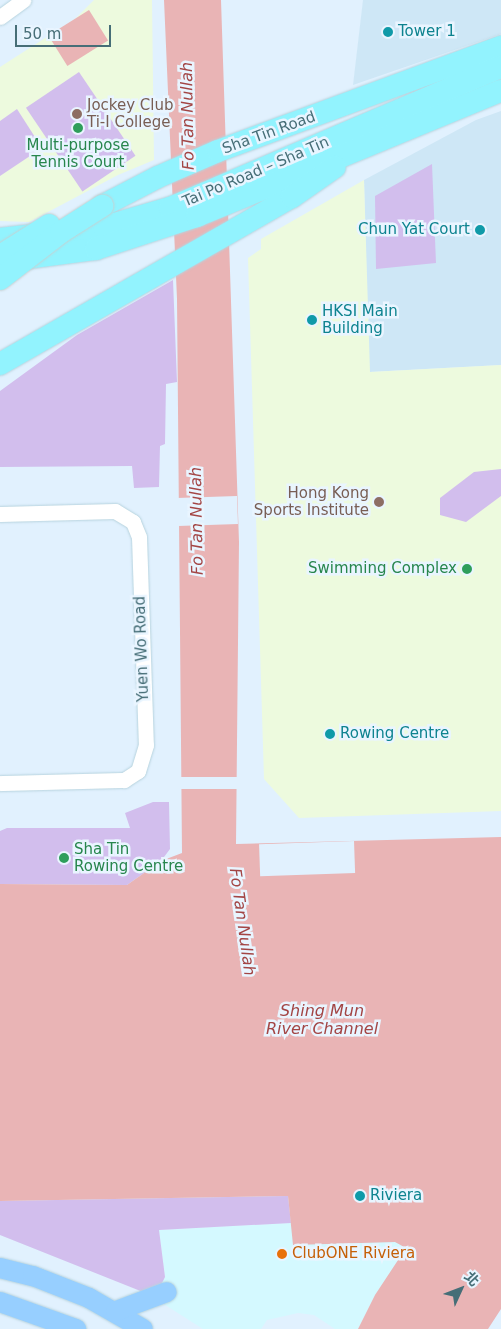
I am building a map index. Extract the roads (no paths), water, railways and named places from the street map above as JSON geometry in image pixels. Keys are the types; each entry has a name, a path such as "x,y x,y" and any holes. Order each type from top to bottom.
{"highway":[{"name":"Sha Tin Road","path":"0,279 61,232 102,206 158,177 229,147 501,47"},
{"name":"Tai Po Road – Sha Tin","path":"235,192 501,67"},
{"name":"Tai Po Road – Sha Tin","path":"0,257 96,249 171,216 235,192 352,154 501,91"},
{"path":"0,364 306,189 352,154"},
{"path":"0,257 60,220 102,206"},
{"name":"Tai Po Road – Sha Tin","path":"0,239 104,227 171,216"},
{"path":"0,375 23,351"}],"main road":[{"path":"0,1268 33,1276 116,1311 143,1329"},
{"path":"116,1311 167,1292"},
{"path":"0,1302 76,1329"}],"street":[{"path":"0,17 23,0"},
{"name":"Yuen Wo Road","path":"0,514 115,511 133,522 139,537 146,745 138,771 124,780 0,783"}],"water":[{"name":"Shing Mun River Channel","path":"164,0 221,0 239,542 236,844 501,837 501,1309 488,1329 358,1329 375,1295 406,1248 395,1242 293,1245 288,1196 0,1201 0,884 127,885 161,861 182,853 177,299"},
{"path":"89,10 108,41 67,66 48,35"}],"place":[{"name":"Tower 1","path":"388,32"},
{"name":"Jockey Club Ti-I College","path":"77,114"},
{"name":"Multi-purpose Tennis Court","path":"78,128"},
{"name":"Chun Yat Court","path":"480,230"},
{"name":"HKSI Main Building","path":"312,320"},
{"name":"Hong Kong Sports Institute","path":"379,502"},
{"name":"Swimming Complex","path":"467,569"},
{"name":"Rowing Centre","path":"330,734"},
{"name":"Sha Tin Rowing Centre","path":"64,858"},
{"name":"Riviera","path":"360,1196"},
{"name":"ClubONE Riviera","path":"282,1254"}],"water label":[{"name":"Fo Tan Nullah","path":"188,116"},
{"name":"Fo Tan Nullah","path":"197,521"},
{"name":"Fo Tan Nullah","path":"242,922"}]}
